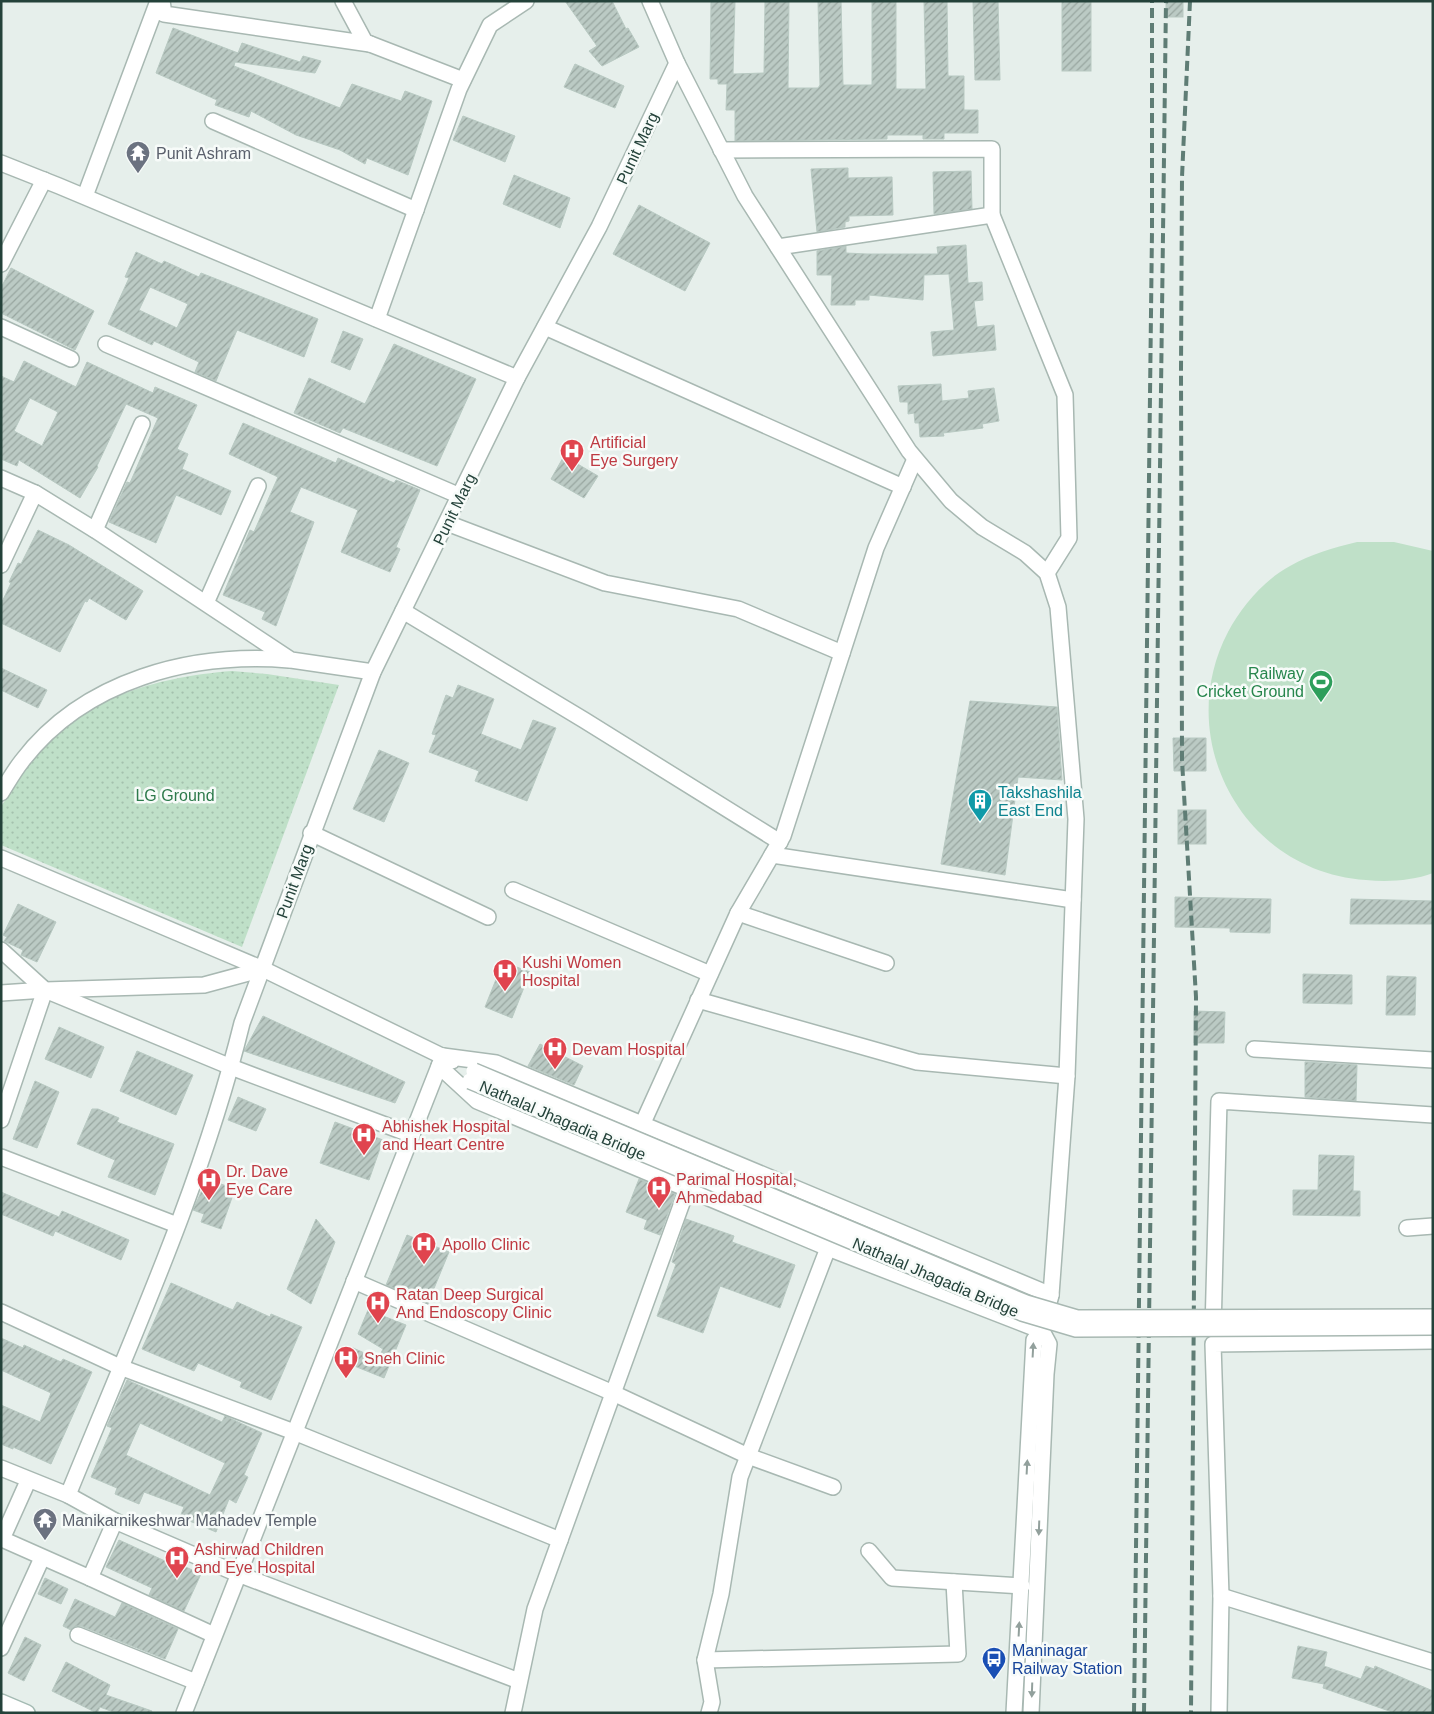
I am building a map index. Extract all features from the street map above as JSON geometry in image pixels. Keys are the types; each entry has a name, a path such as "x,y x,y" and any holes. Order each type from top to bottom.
{"street":[{"path":"85,196 158,1"},
{"path":"162,1 164,14 370,44"},
{"path":"343,1 365,42 463,80"},
{"path":"377,319 463,80 490,25 526,1"},
{"path":"650,1 677,63 745,196 915,458 951,502 982,527 1025,553 1047,573 1058,607 1076,819 1067,1076 1051,1295 1042,1331 1034,1340 1014,1713"},
{"name":"Punit Marg","path":"68,1495 177,1225 232,1067 242,1023 311,833 373,672 517,378 599,228 677,63"},
{"path":"213,121 416,210"},
{"path":"721,150 992,149 992,215 1065,395 1069,538 1047,573"},
{"path":"1,163 85,196 517,378"},
{"path":"1,264 44,180"},
{"path":"778,247 992,215"},
{"path":"1,327 71,359"},
{"path":"545,327 903,486"},
{"path":"106,344 460,496"},
{"path":"96,530 142,424"},
{"path":"642,1125 738,913 776,848 876,548 915,458"},
{"path":"1,478 35,493 96,530 291,660"},
{"path":"206,603 258,486"},
{"path":"1,565 35,493"},
{"path":"447,523 606,584 738,609 842,653"},
{"path":"403,611 576,715 776,848 1073,900"},
{"path":"1,793 22,760 51,730 84,704 132,680 170,668 212,660 251,657 291,660 373,672"},
{"path":"311,833 488,917"},
{"path":"1,858 263,969 472,1076"},
{"path":"513,890 710,974"},
{"path":"738,913 886,963"},
{"path":"1,950 45,990 232,1067 412,1135"},
{"path":"1,994 45,990 204,984 263,969"},
{"path":"1,1120 45,990"},
{"path":"698,1000 917,1062 1067,1076"},
{"path":"1254,1049 1433,1060"},
{"path":"441,1061 496,1064 1051,1295"},
{"path":"184,1713 441,1061"},
{"path":"441,1061 477,1101 828,1248 1042,1331 1049,1344 1045,1384 1031,1713"},
{"name":"Nathalal Jhagadia Bridge","path":"472,1076 1026,1303 1077,1318 1433,1317"},
{"name":"Nathalal Jhagadia Bridge","path":"472,1076 1022,1313 1076,1329 1433,1328"},
{"path":"1219,1713 1221,1596 1213,1344 1219,1101 1433,1115"},
{"path":"1,1156 177,1225"},
{"path":"513,1713 535,1609 687,1189"},
{"path":"1407,1228 1433,1226"},
{"path":"710,1713 712,1702 705,1660 721,1594 740,1477 828,1248"},
{"path":"354,1281 613,1393 748,1456 833,1488"},
{"path":"1,1312 120,1367 294,1432 560,1540"},
{"path":"1213,1344 1433,1341"},
{"path":"1,1468 68,1495 115,1521 238,1574 519,1681"},
{"path":"28,1480 2,1539 214,1635"},
{"path":"90,1578 115,1521"},
{"path":"869,1550 892,1578 1022,1586"},
{"path":"1,1648 42,1558"},
{"path":"705,1660 958,1654 954,1582"},
{"path":"1221,1596 1433,1662"},
{"path":"78,1635 196,1682"},
{"path":"1,1702 27,1713"}],"green space":[{"name":"Railway Cricket Ground","path":"1357,542 1394,542 1433,551 1433,873 1425,876 1391,881 1366,880 1322,871 1285,853 1254,826 1230,793 1215,755 1209,715 1213,673 1228,632 1240,613 1255,594 1280,572 1306,558"},
{"name":"LG Ground","path":"232,671 267,674 339,685 242,947 1,845 1,807 29,763 48,741 70,722 94,707 120,695 147,686 203,674"}],"building":[{"path":"565,1 612,1 626,29 628,28 639,47 602,66 589,51 597,46"},
{"path":"711,1 735,1 733,74 764,73 765,1 789,1 788,88 818,88 820,85 818,1 841,1 843,85 872,85 872,1 896,1 896,89 926,89 924,1 947,1 948,76 964,76 964,110 978,110 978,133 944,133 944,139 923,139 923,135 887,135 887,139 735,141 735,110 726,110 727,84 718,84 718,79 710,79"},
{"path":"973,1 998,1 1000,80 975,80"},
{"path":"1062,1 1091,1 1091,71 1062,71"},
{"path":"1166,1 1183,1 1183,17 1166,17"},
{"path":"173,28 238,53 242,43 300,62 303,56 321,61 315,73 235,62 234,66 340,108 352,84 401,101 405,91 432,101 408,175 367,158 365,164 340,150 296,135 251,111 249,117 215,105 217,100 156,73"},
{"path":"575,64 624,86 615,108 564,87"},
{"path":"463,116 515,136 505,162 453,140"},
{"path":"848,168 848,178 892,177 893,215 849,216 849,221 845,222 845,227 817,232 811,169"},
{"path":"971,171 972,209 934,214 933,172"},
{"path":"514,175 570,198 560,228 503,204"},
{"path":"639,205 710,243 685,291 613,254"},
{"path":"966,245 968,283 982,282 983,300 974,301 977,327 994,325 996,350 933,356 931,332 954,330 949,274 924,275 923,300 869,295 869,300 855,300 855,305 831,305 832,275 817,275 817,251 846,246 846,253 938,254 937,247"},
{"path":"136,252 162,264 164,261 199,277 201,273 318,319 304,357 237,330 216,381 195,372 199,362 154,341 152,345 108,324 129,278 125,277","holes":["150,287 188,304 177,328 139,310"]},
{"path":"11,268 94,311 75,350 1,313 1,288"},
{"path":"343,331 363,339 350,370 331,362"},
{"path":"394,344 476,379 437,466 343,428 340,433 294,413 309,378 365,404"},
{"path":"24,361 76,387 87,362 153,393 155,387 197,405 177,449 188,454 182,469 231,491 221,515 176,495 156,543 109,522 127,482 130,483 158,418 126,404 98,467 80,498 19,460 17,466 1,459 1,376 14,382","holes":["30,398 58,412 42,446 14,431"]},
{"path":"941,384 942,401 969,398 968,391 994,388 999,421 982,424 983,428 943,433 944,436 920,437 919,423 915,423 914,413 908,414 908,402 900,402 898,386"},
{"path":"243,423 336,463 338,458 394,483 396,480 420,490 396,547 400,549 390,572 341,552 358,510 301,487 290,512 314,522 276,626 262,619 265,612 223,595 250,530 254,532 278,477 229,454"},
{"path":"564,456 598,476 584,498 551,479"},
{"path":"38,530 69,545 143,591 126,620 89,598 87,602 85,601 60,652 1,623 1,604 11,583 9,582 18,563 21,564"},
{"path":"1,668 47,690 38,708 1,690"},
{"path":"458,685 494,699 481,734 521,750 533,720 556,728 527,801 475,781 479,771 429,752 436,735 432,734 446,695 453,698"},
{"name":"Takshashila East End","path":"970,701 1057,707 1062,780 1018,777 1005,875 941,864"},
{"path":"1173,738 1206,738 1206,771 1174,771"},
{"path":"379,750 409,763 384,822 353,809"},
{"path":"1178,810 1206,810 1206,844 1178,844"},
{"path":"1175,897 1271,899 1270,933 1230,932 1230,928 1175,927"},
{"path":"1351,899 1433,901 1433,924 1350,924"},
{"path":"18,904 56,922 37,962 21,955 23,950 4,941 7,937 3,935"},
{"path":"503,962 530,972 512,1018 485,1007"},
{"path":"1303,974 1352,975 1352,1004 1303,1003"},
{"path":"1387,976 1416,977 1415,1015 1386,1015"},
{"path":"1194,1011 1225,1012 1224,1043 1194,1043"},
{"path":"263,1016 405,1082 395,1103 244,1051"},
{"path":"59,1027 104,1047 91,1078 45,1059"},
{"path":"540,1044 583,1066 574,1085 528,1066"},
{"path":"137,1051 193,1075 176,1115 120,1091"},
{"path":"1305,1062 1357,1065 1356,1101 1305,1097"},
{"path":"35,1081 59,1092 37,1148 13,1139"},
{"path":"238,1097 266,1109 256,1131 228,1120"},
{"path":"92,1109 98,1109 119,1118 117,1122 174,1144 155,1195 108,1177 115,1160 77,1144"},
{"path":"335,1122 383,1140 369,1180 320,1163"},
{"path":"1319,1155 1354,1156 1353,1191 1360,1191 1360,1216 1293,1215 1293,1190 1318,1190"},
{"path":"207,1179 235,1189 221,1229 201,1222 204,1214 193,1210"},
{"path":"639,1179 675,1194 660,1235 644,1229 647,1220 626,1212"},
{"path":"1,1192 59,1217 62,1211 129,1240 121,1260 55,1231 53,1236 1,1214"},
{"path":"316,1219 335,1242 311,1304 287,1289"},
{"path":"686,1219 734,1236 732,1242 795,1265 780,1308 720,1286 703,1333 657,1316 676,1264 672,1262"},
{"path":"407,1235 449,1252 428,1303 386,1285"},
{"path":"171,1283 233,1310 237,1302 270,1317 271,1314 302,1327 271,1400 240,1387 242,1382 198,1363 194,1371 142,1349"},
{"path":"368,1310 406,1325 384,1378 347,1363 353,1348 378,1359 383,1349 358,1334"},
{"path":"1,1338 23,1348 24,1345 61,1362 63,1359 92,1372 51,1464 13,1447 13,1449 1,1444 1,1405 40,1422 51,1393 1,1370"},
{"path":"127,1380 222,1422 225,1416 262,1433 244,1475 248,1477 236,1503 229,1499 216,1532 180,1517 184,1507 144,1492 139,1504 115,1494 117,1488 91,1477 112,1428 107,1426","holes":["140,1423 225,1463 210,1495 126,1455"]},
{"path":"119,1540 165,1561 166,1558 201,1574 184,1611 149,1595 152,1588 106,1567"},
{"path":"45,1578 68,1589 61,1604 38,1594"},
{"path":"75,1599 115,1617 122,1603 178,1629 165,1659 81,1626 76,1626 71,1630 63,1626"},
{"path":"25,1637 41,1645 24,1681 8,1673"},
{"path":"1298,1646 1327,1652 1324,1666 1361,1679 1366,1666 1374,1669 1375,1666 1433,1691 1433,1713 1395,1713 1323,1688 1324,1684 1292,1678"},
{"path":"66,1662 110,1685 106,1695 152,1711 151,1713 116,1713 100,1707 97,1713 52,1691"}],"railway":[{"path":"1134,1713 1152,231 1152,1"},
{"path":"1144,1713 1166,1"},
{"path":"1190,1 1182,177 1181,371 1182,760 1196,997 1191,1713"}],"place":[{"name":"Punit Ashram","path":"138,174"},
{"name":"Artificial Eye Surgery","path":"572,472"},
{"name":"Railway Cricket Ground","path":"1321,703"},
{"name":"Takshashila East End","path":"980,822"},
{"name":"Kushi Women Hospital","path":"505,992"},
{"name":"Devam Hospital","path":"555,1070"},
{"name":"Abhishek Hospital and Heart Centre","path":"364,1156"},
{"name":"Dr. Dave Eye Care","path":"209,1201"},
{"name":"Parimal Hospital, Ahmedabad","path":"659,1209"},
{"name":"Apollo Clinic","path":"424,1265"},
{"name":"Ratan Deep Surgical And Endoscopy Clinic","path":"378,1324"},
{"name":"Sneh Clinic","path":"346,1379"},
{"name":"Manikarnikeshwar Mahadev Temple","path":"45,1541"},
{"name":"Ashirwad Children and Eye Hospital","path":"177,1579"},
{"name":"Maninagar Railway Station","path":"994,1680"}]}
